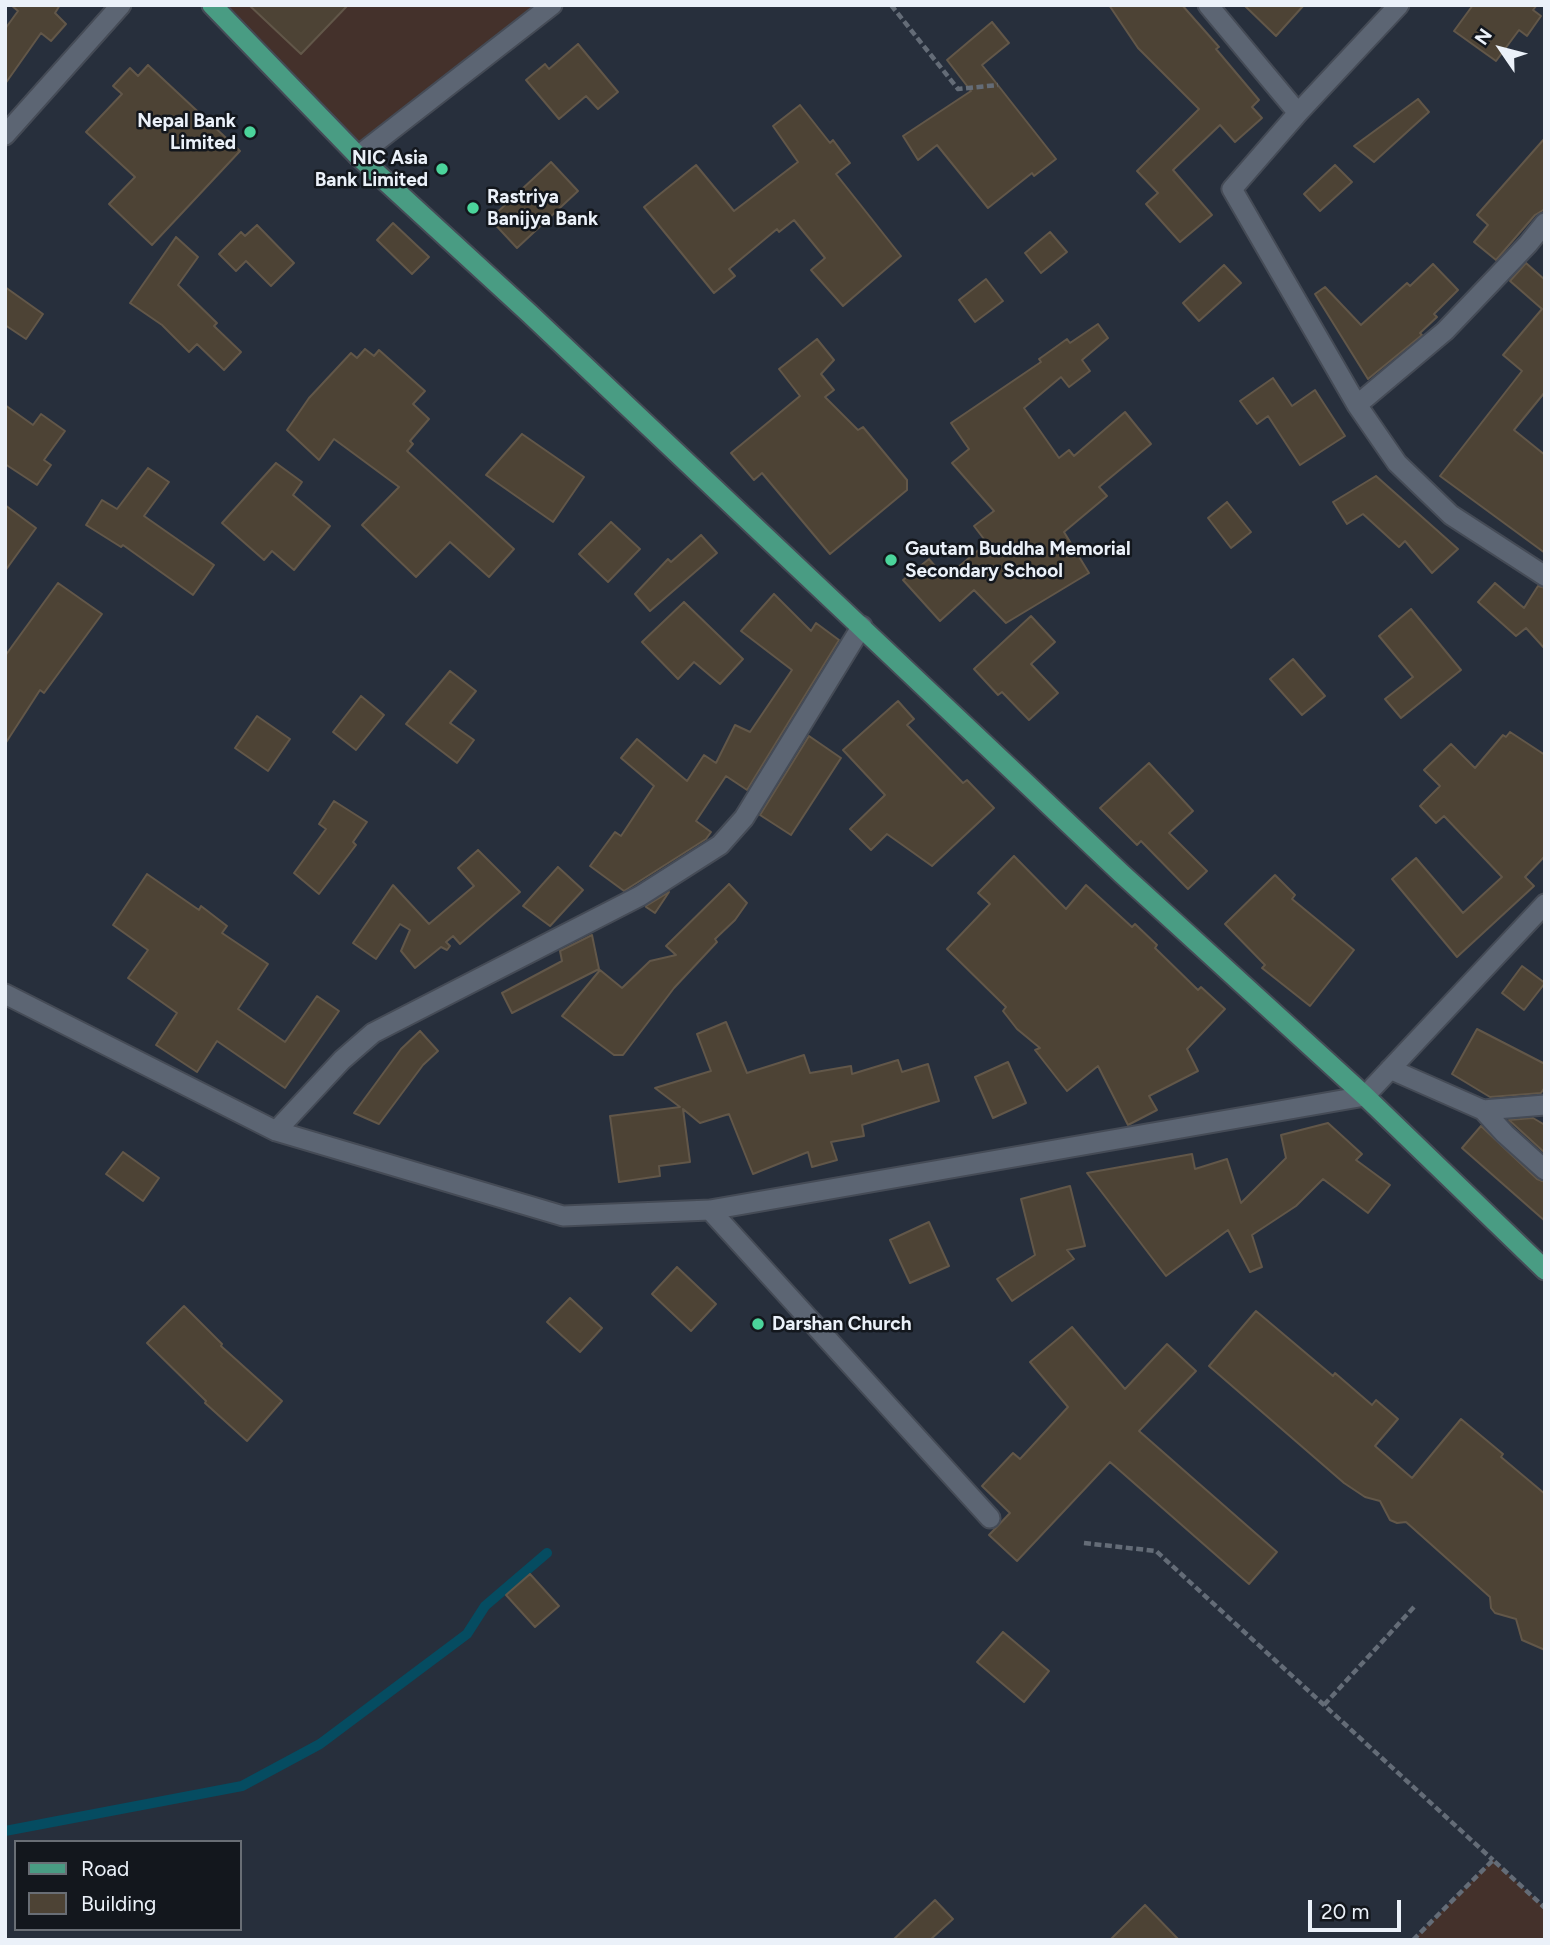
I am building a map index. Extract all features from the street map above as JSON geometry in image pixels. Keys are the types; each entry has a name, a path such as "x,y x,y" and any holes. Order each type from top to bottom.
{"main road":[{"path":"212,5 358,156 862,626 1122,874 1365,1096 1545,1270"}],"street":[{"path":"5,135 121,5"},
{"path":"358,156 552,5"},
{"path":"1208,5 1298,113"},
{"path":"1398,5 1232,189 1357,405 1397,463 1451,515 1545,576"},
{"path":"1357,405 1445,331 1545,223"},
{"path":"276,1131 342,1060 373,1033 640,896 720,845 744,818 862,626"},
{"path":"5,994 276,1131 563,1216 710,1210 1365,1096 1545,904"},
{"path":"1390,1069 1483,1110 1545,1170"},
{"path":"1483,1110 1545,1105"},
{"path":"710,1210 990,1518"}],"path":[{"path":"891,5 958,89 998,85"},
{"path":"1084,1543 1156,1551 1545,1908"},
{"path":"1324,1705 1414,1606"},
{"path":"1413,1940 1493,1860"}],"shaded area":[{"path":"212,5 552,5 358,156"},
{"path":"1493,1860 1545,1908 1545,1940 1413,1940"}],"building":[{"path":"11,5 60,5 55,13 66,24 51,41 41,33 5,84 5,29 18,11"},
{"path":"249,5 348,5 301,54"},
{"path":"1109,5 1182,5 1219,47 1216,49 1259,100 1252,107 1262,118 1235,142 1220,125 1173,170 1212,215 1180,242 1146,204 1158,193 1137,171 1199,109 1138,48"},
{"path":"1244,5 1304,5 1276,36"},
{"path":"1473,5 1537,5 1533,10 1541,16 1527,36 1519,30 1496,61 1454,31"},
{"path":"992,22 1009,43 982,65 1056,159 1034,176 1032,173 988,208 937,145 918,160 903,136 971,91 947,60"},
{"path":"578,44 618,92 598,109 586,96 559,119 526,80 545,64 549,69"},
{"path":"148,65 240,151 152,245 109,204 135,177 86,132 122,94 113,86 130,68 138,76"},
{"path":"1418,99 1429,112 1374,162 1354,146"},
{"path":"800,105 830,143 833,140 850,163 836,174 901,256 843,306 811,270 825,258 794,220 779,232 777,229 729,269 735,276 714,293 644,207 696,165 734,211 798,162 773,126"},
{"path":"1545,138 1545,209 1535,215 1496,260 1474,242 1488,225 1477,215"},
{"path":"551,162 578,191 517,248 490,219"},
{"path":"1335,165 1352,182 1320,211 1304,194"},
{"path":"393,223 429,257 412,274 377,240"},
{"path":"257,225 294,263 271,286 246,261 236,271 219,254 241,232 245,236"},
{"path":"1050,232 1067,252 1041,273 1025,253"},
{"path":"176,237 198,257 178,285 217,323 214,326 241,352 224,370 197,344 189,352 162,325 130,303"},
{"path":"1526,263 1545,280 1545,392 1514,430 1545,455 1545,553 1440,476 1522,371 1503,355 1542,309 1510,281"},
{"path":"1433,264 1458,290 1434,314 1437,317 1420,333 1422,335 1368,379 1315,294 1325,287 1361,325 1407,283 1410,286"},
{"path":"1224,265 1241,283 1199,321 1183,303"},
{"path":"986,279 1003,301 975,322 959,300"},
{"path":"5,287 43,314 26,339 5,325"},
{"path":"1098,324 1108,338 1082,360 1090,371 1069,387 1061,377 1024,408 1059,458 1069,450 1074,456 1125,412 1151,444 1099,487 1107,496 1064,532 1089,573 1006,623 974,590 940,621 903,580 929,559 945,578 987,543 974,526 994,511 952,463 969,449 951,423 1041,362 1039,359 1067,339 1070,343"},
{"path":"817,339 834,360 821,374 834,390 825,397 858,430 863,427 907,480 907,490 830,554 762,473 754,480 731,453 800,396 779,369"},
{"path":"365,349 374,356 379,350 425,391 413,404 429,419 410,441 413,444 407,451 514,549 489,577 450,542 416,577 362,525 399,487 334,439 319,460 287,430 309,398 351,353 357,358"},
{"path":"1273,378 1292,406 1315,390 1345,436 1300,465 1268,416 1257,424 1240,401"},
{"path":"5,405 33,425 41,414 65,431 44,460 51,465 37,485 5,464"},
{"path":"522,434 584,477 553,522 486,475"},
{"path":"276,463 302,482 293,495 330,526 294,570 272,551 264,560 222,523"},
{"path":"148,468 169,482 144,516 214,565 193,595 123,545 121,547 86,525 102,500 117,509"},
{"path":"1376,476 1458,549 1432,573 1405,541 1399,547 1363,514 1347,524 1333,502"},
{"path":"1227,502 1251,532 1231,548 1208,518"},
{"path":"5,505 36,528 5,571"},
{"path":"611,522 640,549 608,582 579,554"},
{"path":"701,535 717,553 650,611 635,594 668,559 671,562"},
{"path":"58,583 102,614 44,693 40,690 5,744 5,656"},
{"path":"1495,583 1524,608 1538,586 1545,588 1545,649 1526,628 1516,636 1478,602"},
{"path":"774,594 811,631 816,623 839,640 747,790 726,776 696,821 711,832 706,839 624,891 590,866 615,832 621,836 654,786 621,758 637,739 687,781 704,755 716,763 735,725 750,732 792,670 741,631"},
{"path":"684,602 743,659 720,684 694,662 678,679 642,642"},
{"path":"1411,609 1461,670 1401,718 1385,699 1413,677 1379,636"},
{"path":"1031,616 1055,642 1031,664 1058,693 1029,720 1002,692 998,695 974,669"},
{"path":"1293,659 1325,696 1302,715 1270,679"},
{"path":"450,671 476,691 450,723 474,740 457,763 406,724"},
{"path":"361,696 384,715 356,750 333,732"},
{"path":"898,701 914,719 907,725 963,783 967,780 994,808 932,866 887,834 871,850 850,829 885,795 843,750"},
{"path":"257,716 290,739 268,771 235,748"},
{"path":"1510,732 1545,755 1545,856 1525,877 1534,886 1457,957 1392,879 1416,858 1463,913 1502,877 1444,816 1436,823 1420,806 1440,786 1424,770 1451,744 1475,768 1503,735 1506,737"},
{"path":"809,736 841,758 791,835 760,815"},
{"path":"1149,763 1193,811 1169,833 1207,871 1188,889 1141,841 1137,845 1100,808"},
{"path":"334,801 367,822 353,842 356,845 319,894 294,873 326,829 319,824"},
{"path":"478,850 520,892 460,944 453,936 446,942 450,946 447,950 441,947 415,968 401,951 410,930 400,924 376,959 353,943 393,885 429,924 474,886 458,868"},
{"path":"1014,856 1066,909 1086,885 1132,927 1135,924 1157,945 1155,948 1198,990 1201,987 1225,1009 1187,1049 1198,1071 1149,1096 1157,1110 1128,1125 1098,1066 1067,1091 1035,1050 1040,1048 1017,1029 1003,1011 1006,1007 947,949 990,904 978,893"},
{"path":"558,867 583,890 550,926 523,906"},
{"path":"147,874 199,910 201,906 227,926 222,933 268,964 238,1009 285,1042 317,996 339,1011 285,1088 217,1041 197,1072 156,1045 177,1013 128,978 148,950 113,925"},
{"path":"1275,875 1295,895 1292,899 1354,950 1310,1006 1262,968 1265,965 1225,924"},
{"path":"729,884 747,903 735,920 715,939 717,942 674,988 623,1055 614,1055 562,1016 600,970 622,988 650,961 676,955 666,946"},
{"path":"669,892 655,913 646,907 646,906"},
{"path":"592,935 599,969 512,1013 502,993 562,961 560,951"},
{"path":"1522,966 1545,983 1524,1010 1502,993"},
{"path":"726,1022 747,1073 804,1055 810,1073 851,1066 852,1074 898,1060 902,1072 928,1064 939,1101 862,1125 864,1136 831,1142 837,1160 812,1167 808,1152 753,1174 729,1114 700,1123 683,1109 690,1162 659,1166 660,1176 619,1182 610,1116 680,1107 655,1088 711,1071 697,1034"},
{"path":"1477,1029 1545,1064 1545,1087 1541,1093 1490,1097 1452,1074"},
{"path":"420,1031 438,1051 423,1065 379,1124 354,1113 401,1049"},
{"path":"1008,1062 1026,1103 993,1118 975,1077"},
{"path":"1533,1118 1545,1125 1545,1153 1509,1120"},
{"path":"1328,1123 1362,1154 1356,1160 1390,1185 1368,1213 1323,1179 1296,1206 1252,1235 1262,1267 1250,1272 1228,1230 1166,1276 1087,1173 1192,1154 1195,1169 1227,1159 1241,1203 1286,1158 1281,1135"},
{"path":"1481,1126 1537,1179 1545,1182 1545,1221 1462,1148"},
{"path":"123,1152 159,1178 143,1201 106,1174"},
{"path":"1070,1186 1085,1246 1067,1250 1074,1259 1012,1301 997,1279 1035,1255 1021,1199"},
{"path":"929,1222 949,1266 910,1283 890,1240"},
{"path":"677,1267 716,1304 691,1331 652,1294"},
{"path":"570,1298 602,1328 580,1352 547,1322"},
{"path":"184,1306 221,1346 282,1401 247,1441 205,1403 206,1401 147,1343"},
{"path":"1256,1311 1333,1376 1335,1373 1372,1405 1376,1400 1398,1419 1375,1446 1412,1478 1461,1419 1545,1494 1545,1650 1522,1640 1516,1619 1495,1613 1491,1608 1490,1597 1406,1522 1397,1523 1390,1520 1380,1501 1365,1497 1344,1483 1209,1366"},
{"path":"1072,1327 1125,1389 1167,1344 1196,1371 1139,1431 1277,1552 1249,1584 1110,1462 1017,1561 989,1535 1010,1513 982,1486 1013,1453 1020,1459 1068,1407 1030,1362"},
{"path":"530,1574 559,1606 535,1627 506,1595"},
{"path":"1003,1632 1049,1671 1024,1702 977,1662"},
{"path":"935,1900 953,1919 930,1940 893,1940"},
{"path":"1145,1905 1179,1940 1110,1940"}],"waterway":[{"path":"5,1831 242,1786 320,1744 467,1634 485,1606 547,1553"}],"place":[{"name":"Nepal Bank Limited","path":"250,132"},
{"name":"NIC Asia Bank Limited","path":"442,169"},
{"name":"Rastriya Banijya Bank","path":"473,208"},
{"name":"Gautam Buddha Memorial Secondary School","path":"891,560"},
{"name":"Darshan Church","path":"758,1324"}]}
